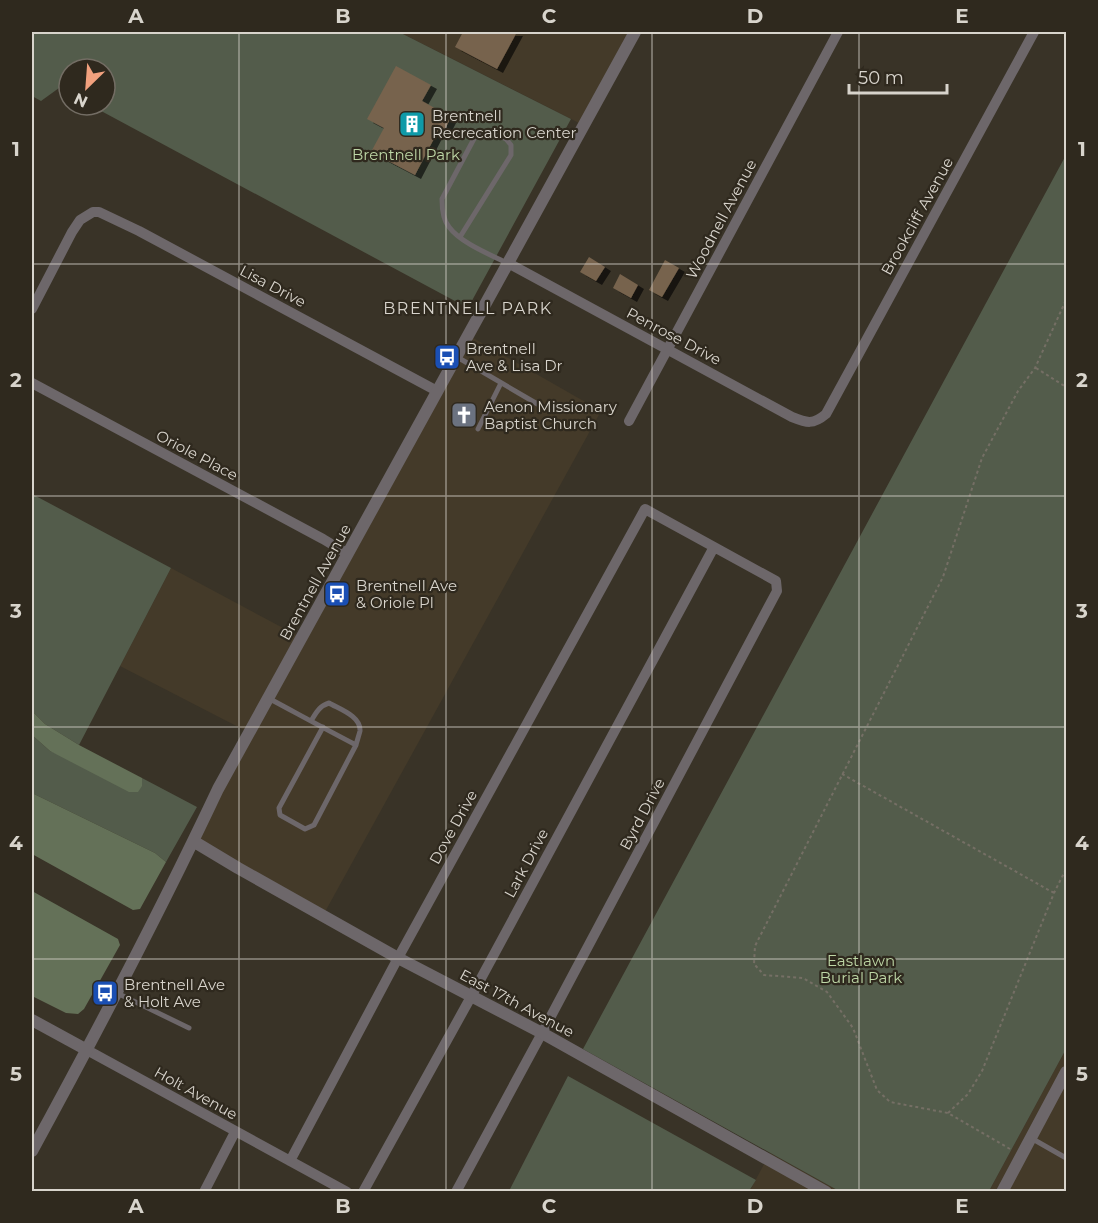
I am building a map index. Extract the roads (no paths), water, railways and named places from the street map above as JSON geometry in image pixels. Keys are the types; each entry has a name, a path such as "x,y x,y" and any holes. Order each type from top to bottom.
{"street":[{"name":"Brentnell Avenue","path":"32,1151 117,993 218,789 635,32"},
{"name":"Woodnell Avenue","path":"629,421 838,32"},
{"name":"Brookcliff Avenue","path":"826,414 1034,32"},
{"name":"Lisa Drive","path":"32,309 80,220 93,212 99,212 139,231 437,391"},
{"name":"Penrose Drive","path":"508,264 798,420 818,421 826,414"},
{"name":"Oriole Place","path":"32,383 348,554"},
{"name":"Byrd Drive","path":"456,1191 777,591 776,580 645,509"},
{"name":"Dove Drive","path":"290,1161 398,958 645,509"},
{"name":"Lark Drive","path":"363,1191 472,995 714,547"},
{"name":"East 17th Avenue","path":"193,842 398,958 542,1033 826,1191"},
{"name":"Holt Avenue","path":"32,1020 347,1191"},
{"path":"1002,1191 1066,1072"},
{"path":"204,1191 235,1132"}],"lane":[{"path":"460,237 511,155 511,145 506,139 492,131 476,135 442,199 442,211 447,226 460,237 508,264"},
{"path":"456,357 546,409"},
{"path":"478,429 501,383"},
{"path":"268,698 356,745"},
{"path":"311,721 319,709 329,703 354,718 360,730 356,745 314,825 305,829 280,815 279,808 323,727"},
{"path":"117,993 189,1028"},
{"path":"1031,1138 1066,1158"}],"place":[{"name":"Brentnell Recrecation Center","path":"412,124"},
{"name":"Brentnell Ave & Lisa Dr","path":"447,357"},
{"name":"Aenon Missionary Baptist Church","path":"464,415"},
{"name":"Brentnell Ave & Oriole Pl","path":"337,594"},
{"name":"Brentnell Ave & Holt Ave","path":"105,993"}],"district":[{"name":"BRENTNELL PARK","path":"468,308"}],"park label":[{"name":"Brentnell Park","path":"406,154"},
{"name":"Eastlawn Burial Park","path":"861,968"}]}
